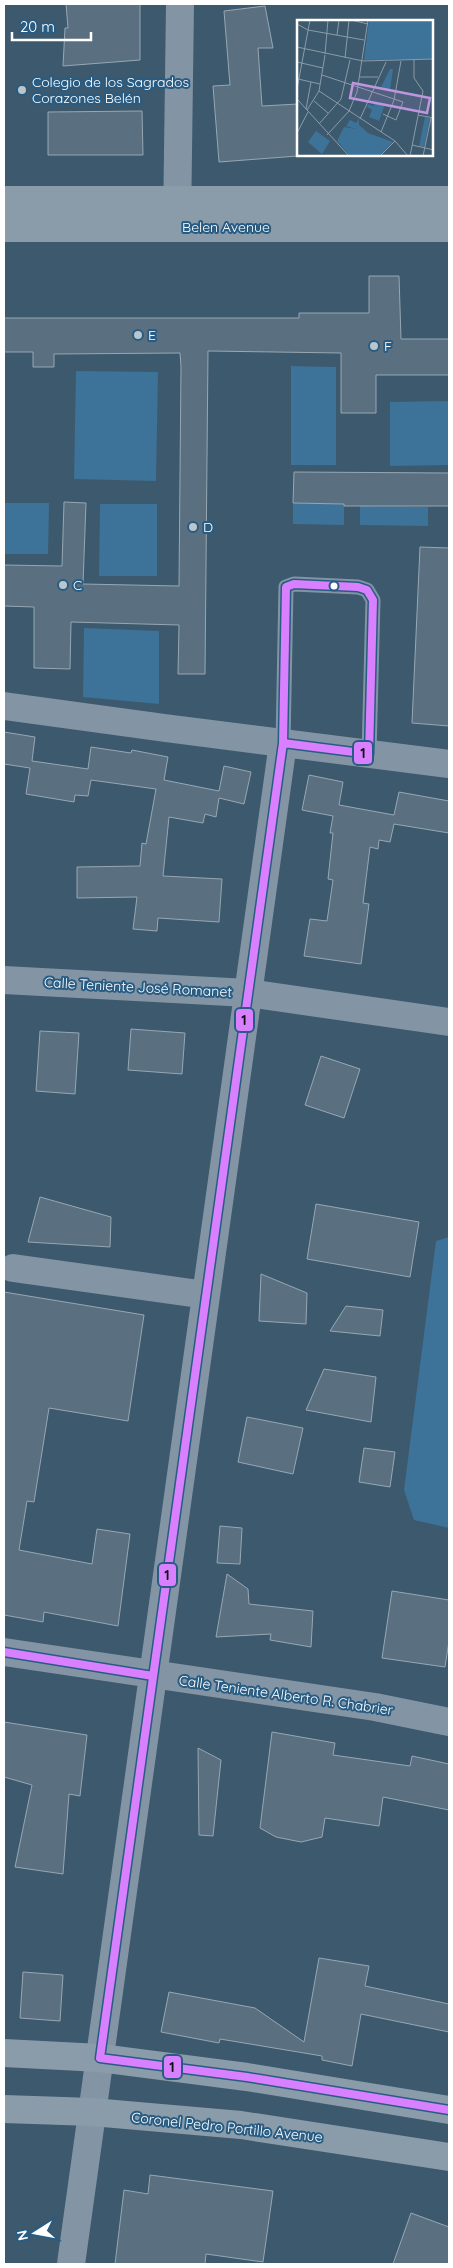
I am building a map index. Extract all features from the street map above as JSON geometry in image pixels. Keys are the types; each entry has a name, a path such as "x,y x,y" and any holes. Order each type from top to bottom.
{"main road":[{"name":"Belen Avenue","path":"4,200 177,214 449,228"},
{"name":"Belen Avenue","path":"4,228 177,214 449,200"},
{"path":"4,2053 100,2058 247,2077 449,2110"},
{"name":"Coronel Pedro Portillo Avenue","path":"4,2109 92,2112 241,2125 449,2157"}],"street":[{"path":"177,214 180,4"},
{"path":"4,706 449,764"},
{"path":"71,2264 283,743"},
{"name":"Calle Teniente José Romanet","path":"4,980 248,993 449,1022"},
{"path":"13,1268 206,1295"},
{"name":"Calle Teniente Alberto R. Chabrier","path":"4,1652 153,1676 374,1707 449,1722"}],"lane":[{"path":"283,743 286,588 294,584 358,587 367,590 373,600 369,754"}],"shaded area":[{"path":"291,366 336,367 336,465 291,465"},
{"path":"76,371 158,372 156,481 74,479"},
{"path":"449,401 449,465 390,466 390,402"},
{"path":"4,503 49,503 48,554 4,554"},
{"path":"293,503 344,504 344,525 293,524"},
{"path":"100,504 157,504 157,576 99,576"},
{"path":"360,506 428,507 428,526 360,525"},
{"path":"84,628 159,631 159,704 83,697"},
{"path":"449,1237 449,1528 414,1520 404,1490 436,1241"}],"building":[{"path":"66,4 140,4 140,60 63,66 65,28 68,28"},
{"path":"265,6 273,48 258,48 262,106 297,104 298,156 219,162 213,86 230,85 224,11"},
{"path":"142,111 143,155 48,155 48,112"},
{"path":"369,276 399,276 401,339 449,339 449,375 376,375 376,413 341,413 341,353 208,351 205,674 178,674 179,625 71,622 70,669 34,668 34,607 4,606 4,565 62,566 64,502 86,503 83,584 179,586 180,353 54,354 54,367 33,367 33,352 4,352 4,318 299,318 299,313 369,313"},
{"path":"294,472 449,473 449,506 344,506 344,504 293,503"},
{"path":"420,547 449,548 449,726 412,723"},
{"path":"4,732 35,737 32,761 88,769 91,747 131,753 132,750 168,757 164,780 219,791 224,766 251,772 244,804 219,798 216,817 205,814 203,823 169,817 163,876 222,879 219,922 158,918 157,931 133,929 137,897 77,898 77,867 140,866 142,843 146,844 156,789 91,780 88,796 75,795 74,802 26,794 30,768 4,764"},
{"path":"309,775 343,782 339,805 394,815 399,792 449,801 449,833 394,824 390,842 379,840 378,849 370,847 363,903 369,904 361,964 304,956 310,919 327,921 333,880 328,879 333,833 330,833 333,816 302,810"},
{"path":"131,1029 185,1033 182,1074 128,1070"},
{"path":"40,1031 79,1033 75,1094 36,1091"},
{"path":"321,1056 360,1069 344,1118 305,1105"},
{"path":"40,1197 111,1217 110,1247 28,1242"},
{"path":"316,1204 419,1222 410,1277 307,1259"},
{"path":"261,1274 307,1293 306,1324 259,1321"},
{"path":"4,1292 144,1315 128,1421 49,1408 34,1502 27,1501 19,1550 92,1564 97,1529 130,1534 118,1626 44,1612 43,1622 4,1615"},
{"path":"346,1306 383,1310 380,1336 330,1331"},
{"path":"324,1369 376,1377 371,1422 306,1410"},
{"path":"247,1417 303,1428 293,1474 238,1462"},
{"path":"364,1448 395,1452 390,1487 359,1482"},
{"path":"220,1526 242,1528 240,1564 217,1563"},
{"path":"227,1574 248,1589 249,1604 313,1611 311,1647 270,1640 271,1634 216,1637"},
{"path":"392,1591 449,1600 449,1641 445,1667 382,1658"},
{"path":"4,1722 87,1735 80,1796 69,1794 63,1874 15,1867 32,1785 4,1777"},
{"path":"272,1732 335,1743 333,1755 410,1766 412,1756 449,1764 449,1810 383,1797 379,1826 325,1818 322,1837 301,1842 276,1837 260,1828"},
{"path":"198,1748 221,1760 213,1836 199,1835"},
{"path":"319,1958 369,1966 365,1986 449,2004 449,2032 361,2014 352,2066 322,2060 322,2056 220,2039 219,2043 161,2032 169,1992 255,2008 304,2042"},
{"path":"23,1972 63,1975 60,2021 20,2018"},
{"path":"150,2175 273,2191 263,2262 206,2254 205,2264 115,2264 124,2190 148,2194"},
{"path":"411,2213 449,2227 449,2264 393,2264"}],"transit line":[{"name":"1","path":"294,584 358,587 367,590 373,600 369,754 283,743 286,587 294,584"},
{"name":"1","path":"283,743 100,2058 247,2077 449,2110"},
{"name":"1","path":"4,1652 153,1676"}],"place":[{"name":"Colegio de los Sagrados Corazones Belén","path":"22,90"},
{"name":"E","path":"138,335"},
{"name":"F","path":"374,346"},
{"name":"D","path":"193,527"},
{"name":"C","path":"63,585"}]}
